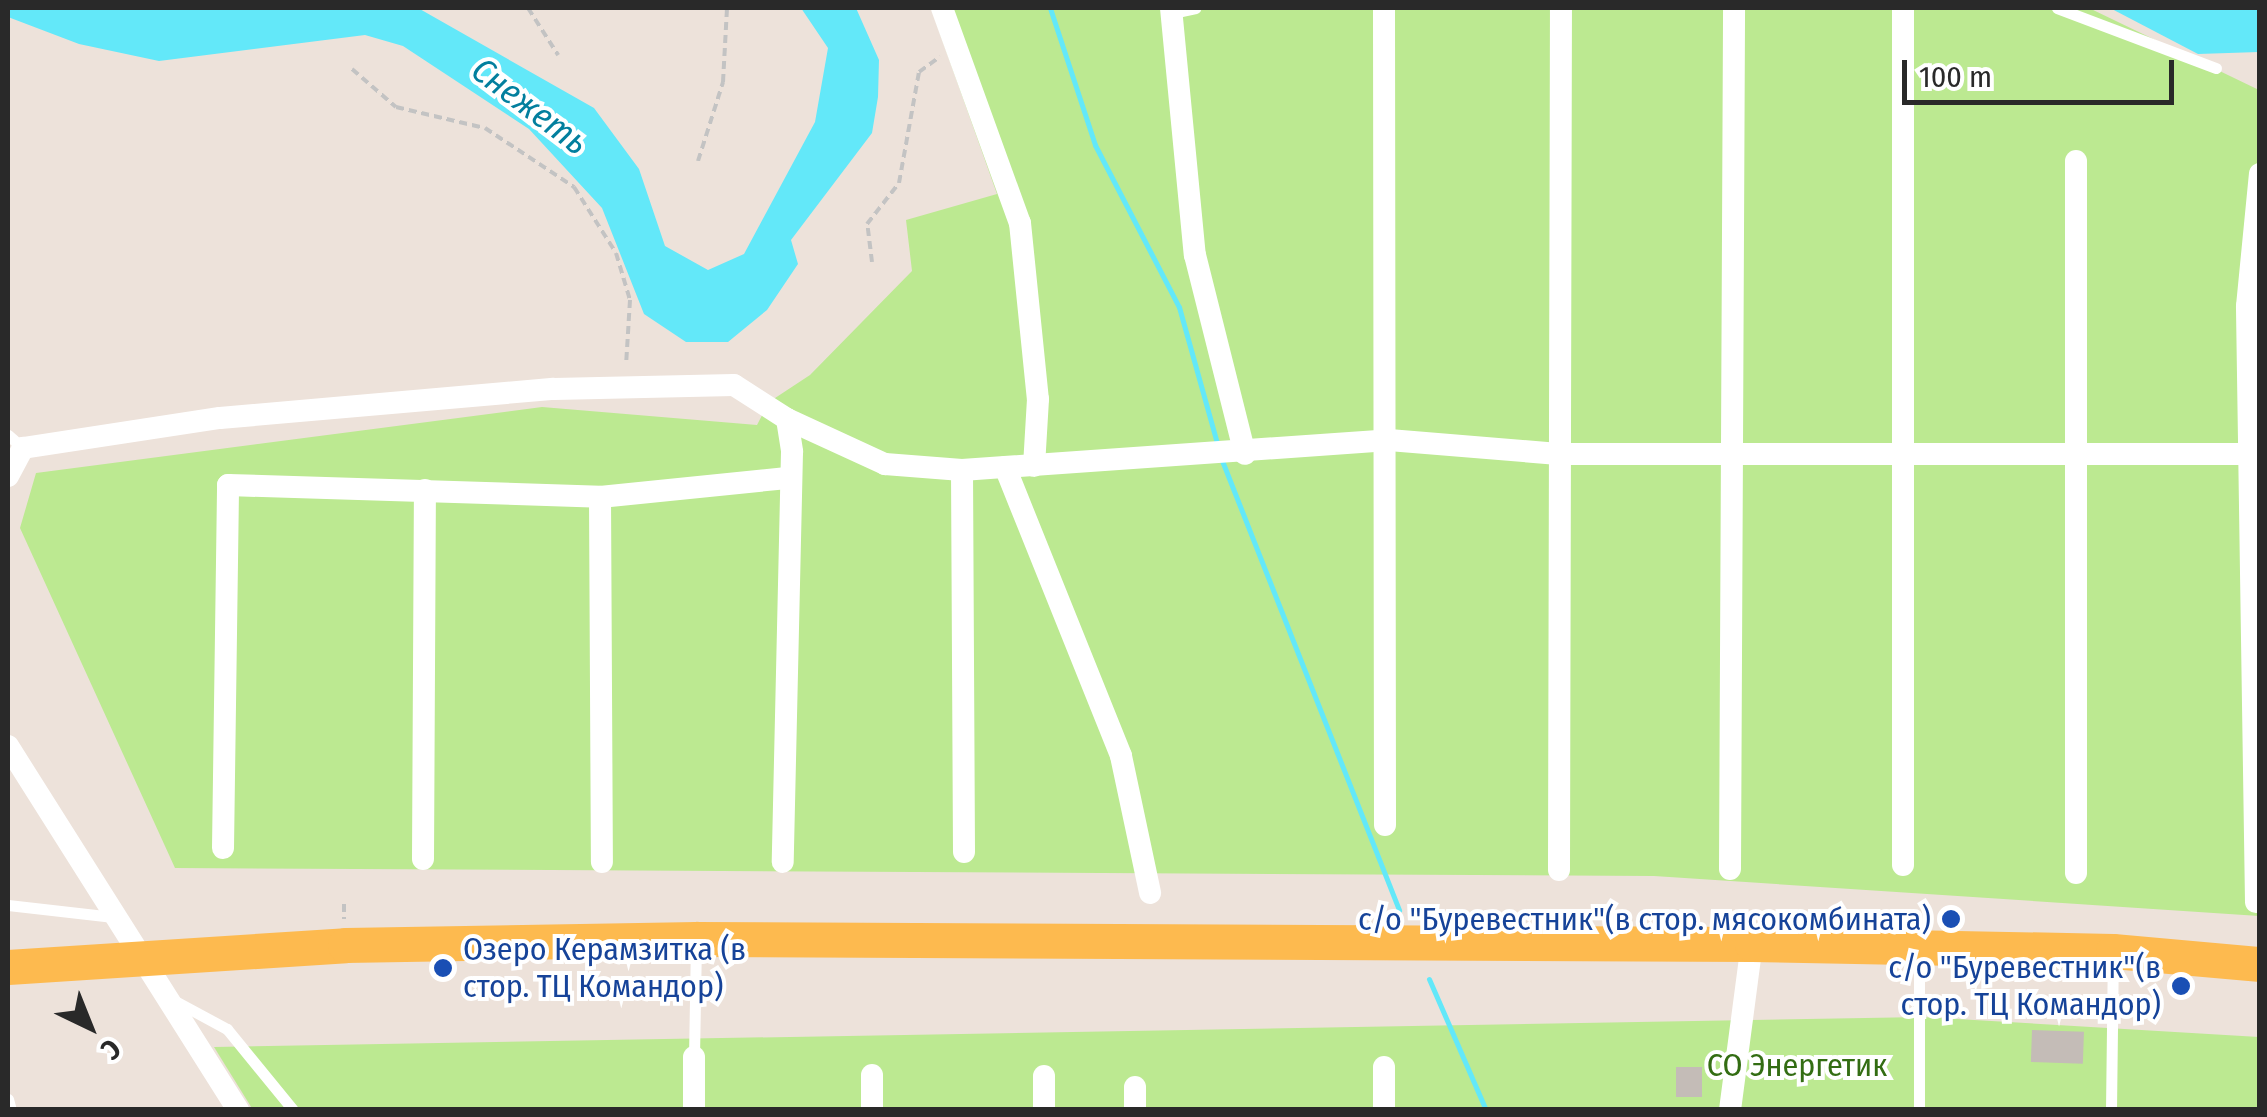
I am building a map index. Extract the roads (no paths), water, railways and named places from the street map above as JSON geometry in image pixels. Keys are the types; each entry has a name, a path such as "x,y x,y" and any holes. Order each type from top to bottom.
{"main road":[{"path":"8,967 147,956 696,939 1752,944 2112,951 2260,964"}],"street":[{"path":"942,8 1020,223 1038,398 1034,466"},
{"path":"1384,8 1389,440 1385,825"},
{"path":"1559,870 1561,8"},
{"path":"1730,868 1728,453 1734,8"},
{"path":"1903,8 1903,865"},
{"path":"1179,9 1195,255 1245,454"},
{"path":"2076,161 2076,874"},
{"path":"2256,902 2253,454 2260,174"},
{"path":"8,476 15,442 220,418 554,389 624,394 734,385 787,419 885,464 962,470 1245,454 1389,440 1558,454 2253,454"},
{"path":"782,862 787,419"},
{"path":"1005,467 1121,756 1150,894"},
{"path":"962,470 964,852"},
{"path":"224,848 228,485 600,497 788,478"},
{"path":"422,859 425,490"},
{"path":"600,497 602,862"},
{"path":"8,746 113,917 147,956 238,1110"},
{"path":"1730,1110 1752,944"},
{"path":"694,1058 694,1110"},
{"path":"1384,1067 1384,1110"},
{"path":"872,1075 872,1110"},
{"path":"1044,1076 1044,1110"}],"lane":[{"path":"2057,8 2216,68"},
{"path":"8,904 113,917"},
{"path":"694,1058 696,939"},
{"path":"1919,1110 1920,947"},
{"path":"2111,1110 2112,951"},
{"path":"173,1000 227,1030 293,1110"},
{"path":"8,1099 11,1110"}],"water":[{"name":"Снежеть","path":"8,8 418,8 594,108 639,169 665,246 708,270 744,254 815,122 828,48 801,8 856,8 879,60 878,97 872,133 791,240 798,264 767,310 728,342 686,342 644,314 602,208 529,129 403,46 365,35 159,61 79,44 8,17"},
{"path":"2110,8 2259,8 2259,52 2198,54"}],"waterway":[{"path":"1050,8 1095,145 1179,307 1218,447"},
{"path":"1221,458 1399,910"},
{"path":"1429,979 1486,1110"}],"place":[{"name":"с/о \"Буревестник\"(в стор. мясокомбината)","path":"1951,919"},
{"name":"Озеро Керамзитка (в стор. ТЦ Командор)","path":"443,968"},
{"name":"с/о \"Буревестник\"(в стор. ТЦ Командор)","path":"2181,986"}],"park label":[{"name":"СО Энергетик","path":"1797,1065"}]}
